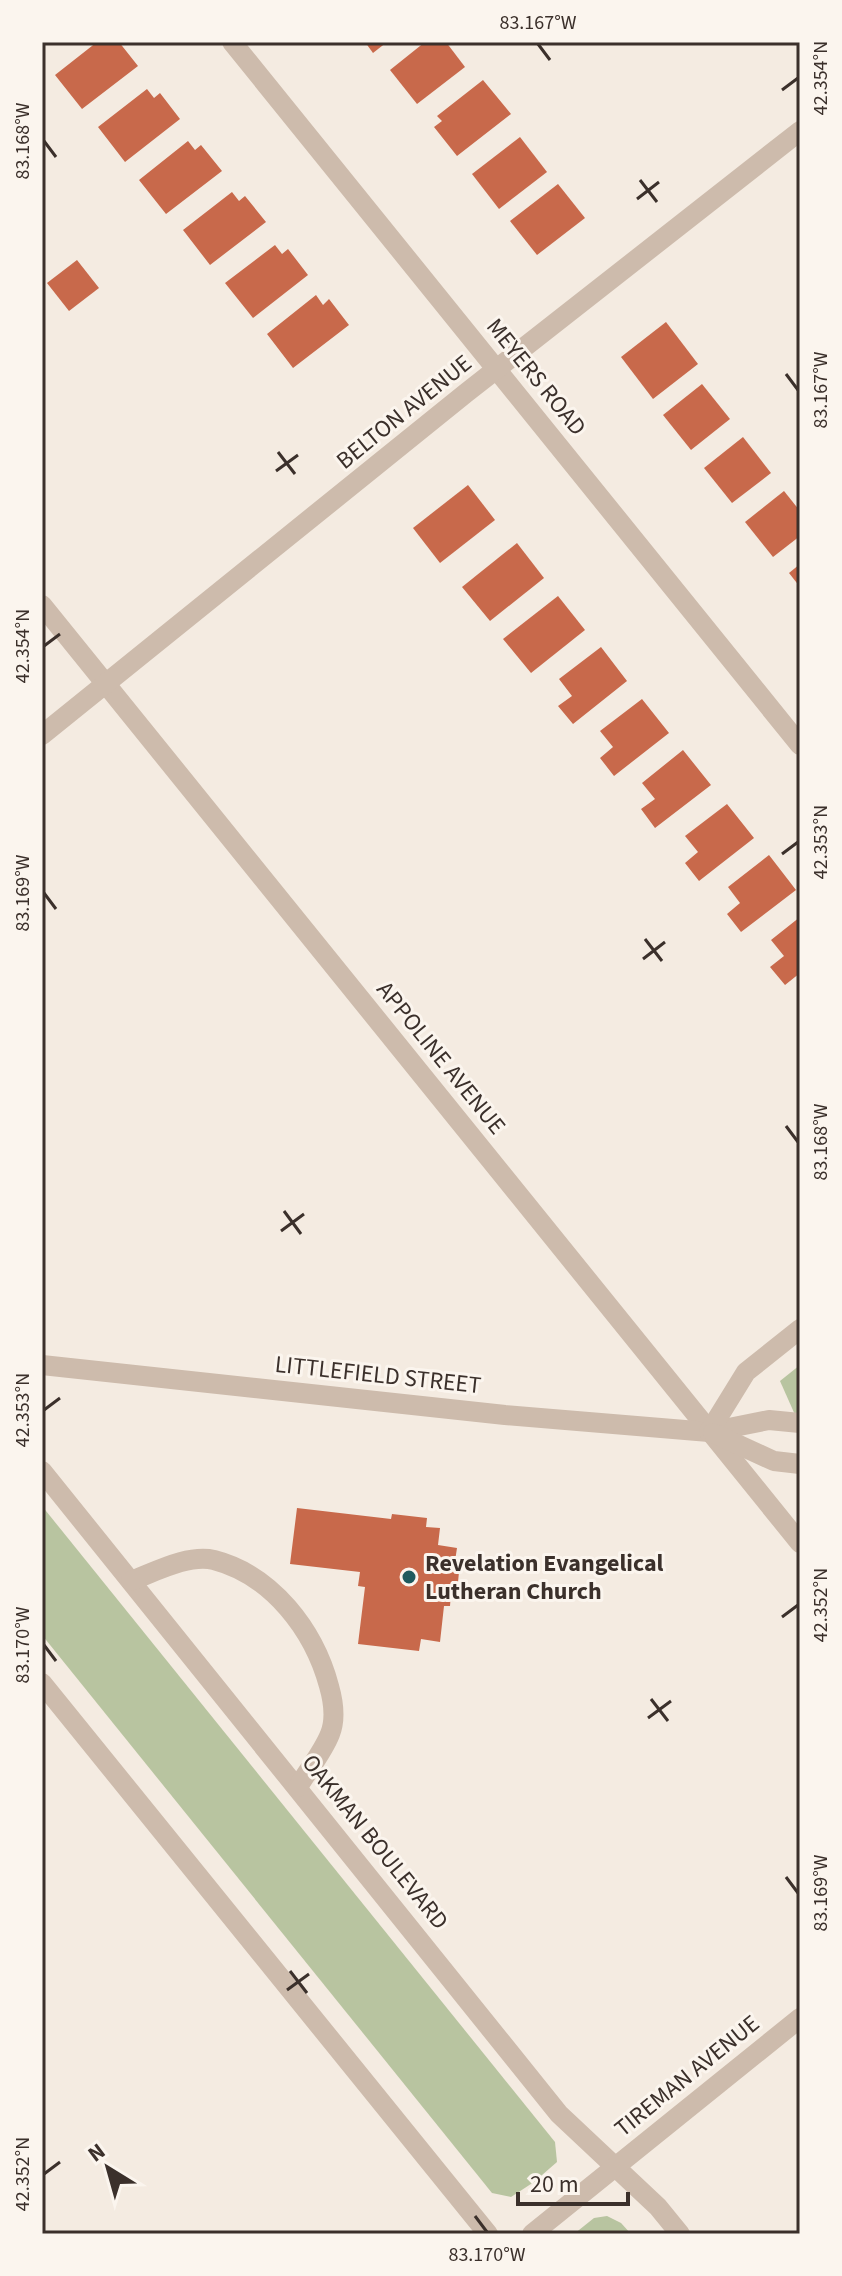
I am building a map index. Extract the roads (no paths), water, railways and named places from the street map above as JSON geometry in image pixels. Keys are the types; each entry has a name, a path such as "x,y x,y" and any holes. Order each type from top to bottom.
{"street":[{"name":"MEYERS ROAD","path":"232,42 800,745"},
{"name":"BELTON AVENUE","path":"42,735 800,131"},
{"name":"APPOLINE AVENUE","path":"42,605 800,1543"},
{"path":"709,1432 746,1372 800,1329"},
{"name":"LITTLEFIELD STREET","path":"42,1365 505,1415 709,1432 769,1420 800,1423"},
{"name":"LITTLEFIELD STREET","path":"709,1432 774,1461 800,1464"},
{"name":"OAKMAN BOULEVARD","path":"42,1471 559,2114 658,2207 680,2234"},
{"path":"131,1581 186,1561 211,1559 233,1567 264,1585 291,1610 310,1636 325,1669 334,1703 331,1733 298,1787"},
{"path":"42,1683 488,2234"},
{"name":"TIREMAN AVENUE","path":"532,2234 800,2018"}],"place":[{"name":"Revelation Evangelical Lutheran Church","path":"409,1577"}]}
